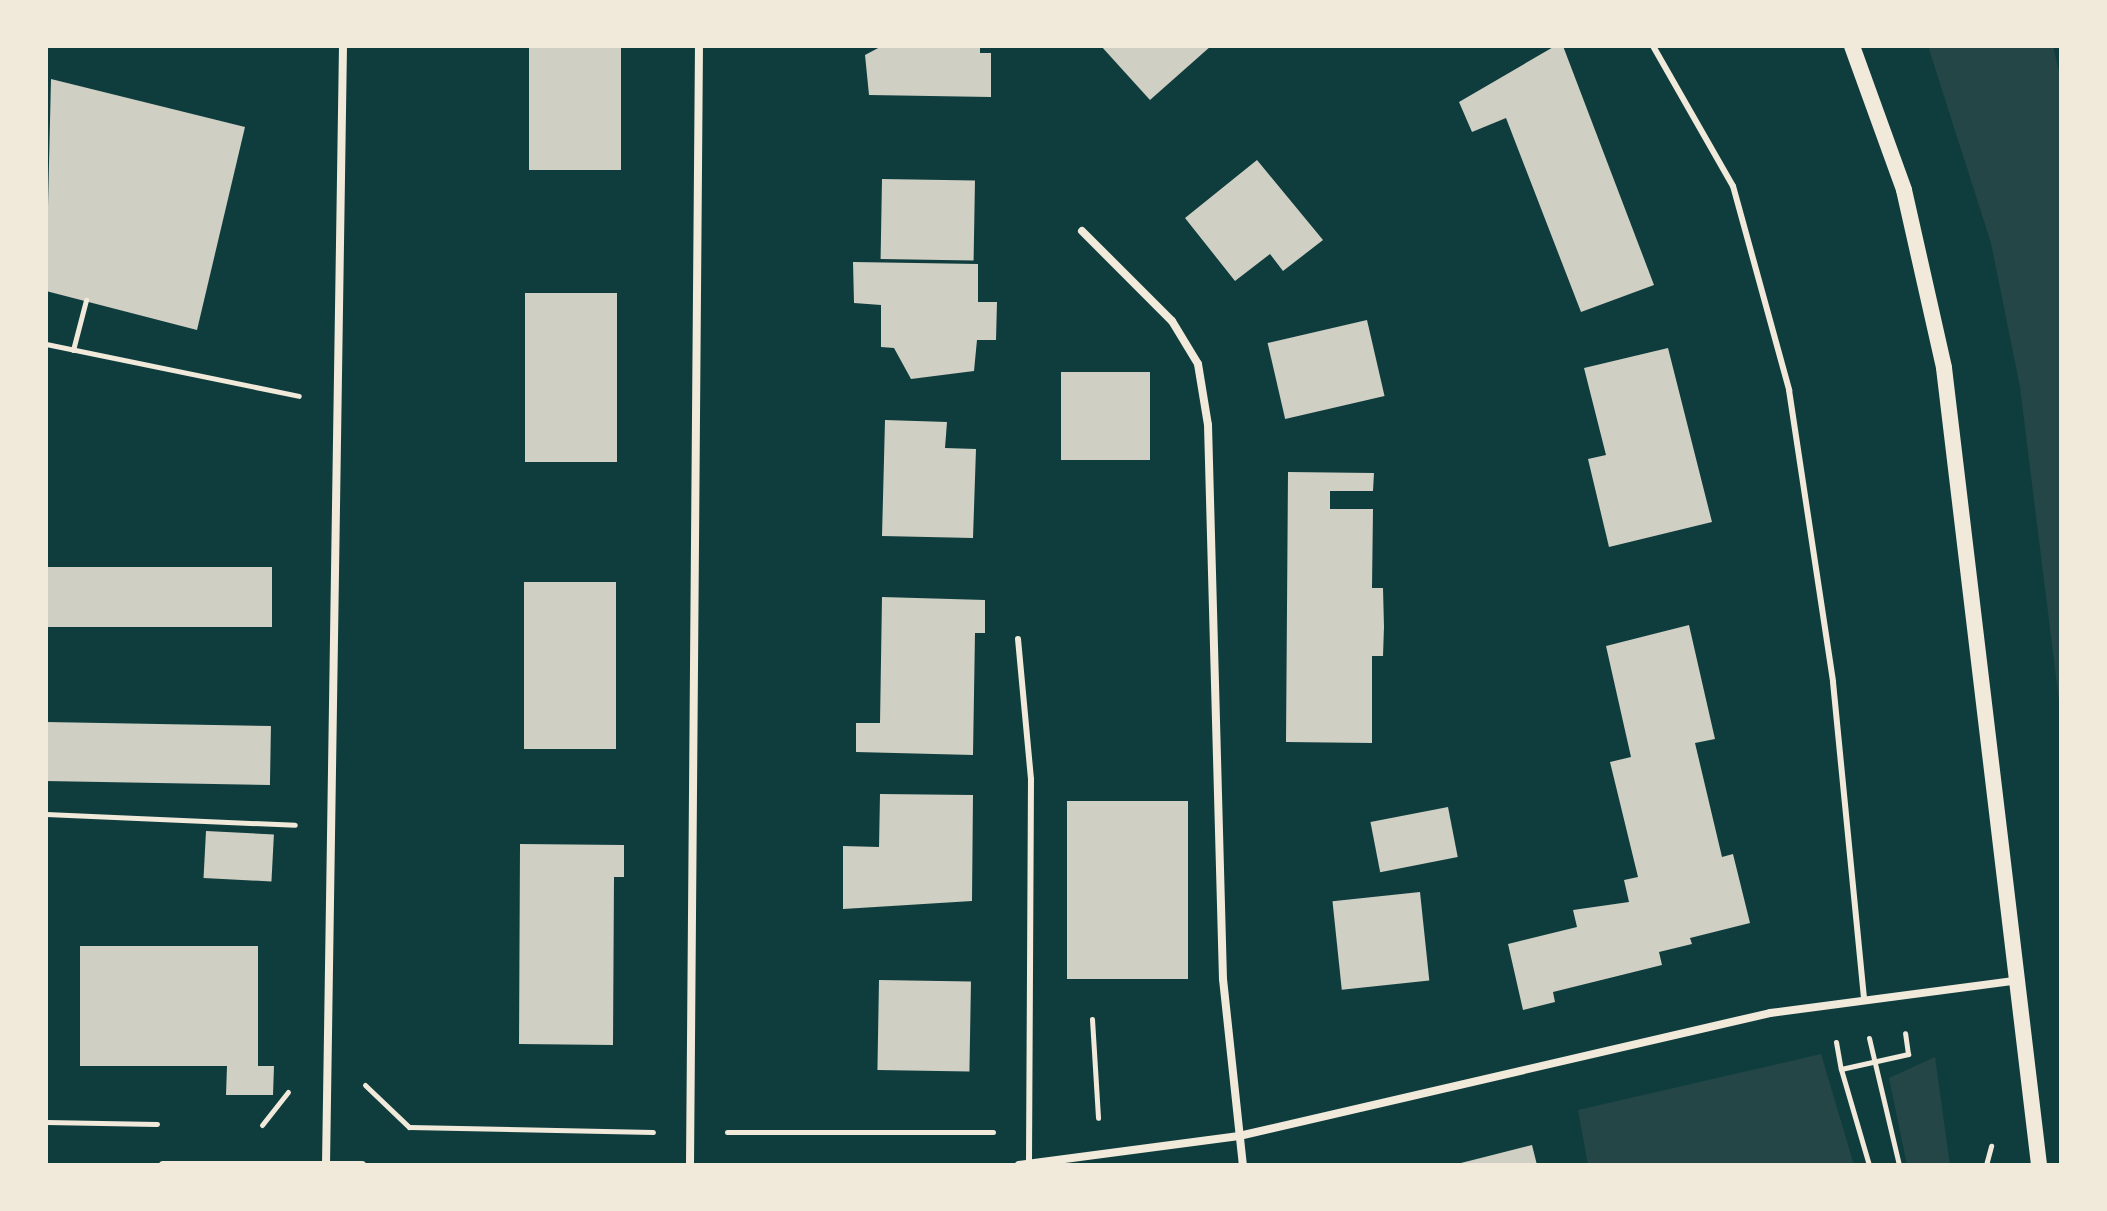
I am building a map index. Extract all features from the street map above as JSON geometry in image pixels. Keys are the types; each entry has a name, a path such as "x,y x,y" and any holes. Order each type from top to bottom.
{"main road":[{"path":"1852,46 1904,190 1944,368 2014,981 2039,1165"}],"street":[{"path":"326,1164 336,827 343,46"},
{"path":"690,1165 699,46"},
{"path":"1082,231 1172,321 1198,364 1208,425 1223,979 1243,1165"},
{"path":"1019,1165 1239,1136 1864,996 2014,981"},
{"path":"163,1165 362,1165"}],"lane":[{"path":"1653,46 1733,186 1789,390 1833,682 1864,996"},
{"path":"1018,639 1031,779 1029,1164"}],"path":[{"path":"73,350 86,300"},
{"path":"46,344 339,405"},
{"path":"46,814 336,827"},
{"path":"296,825 296,841"},
{"path":"1864,996 1872,1062 1899,1165"},
{"path":"1092,1019 1098,1117"},
{"path":"1869,1165 1841,1069 1908,1054 1904,1027"},
{"path":"249,1126 261,1127 294,1085"},
{"path":"370,1085 409,1127 691,1132 1001,1132"},
{"path":"1085,1125 1114,1121"},
{"path":"46,1122 165,1125"}],"shaded area":[{"path":"1928,46 2053,46 2061,80 2061,717 2020,387 1991,243"},
{"path":"1821,1054 1854,1165 1588,1165 1578,1110"},
{"path":"1935,1057 1950,1165 1907,1165 1889,1078"}],"building":[{"path":"529,46 621,46 621,170 529,170"},
{"path":"882,46 980,46 980,53 991,53 991,97 869,95 865,55"},
{"path":"1101,46 1211,46 1150,100"},
{"path":"1555,46 1563,46 1654,285 1581,312 1506,118 1472,132 1459,102"},
{"path":"51,79 245,127 197,330 46,291"},
{"path":"1257,160 1323,240 1283,271 1270,254 1235,281 1185,218"},
{"path":"882,179 975,181 974,261 881,259"},
{"path":"853,262 978,264 978,302 997,302 996,340 977,340 974,371 911,379 894,348 881,347 881,305 854,303"},
{"path":"525,293 617,293 617,462 525,462"},
{"path":"1367,320 1385,396 1285,419 1268,343"},
{"path":"1668,348 1712,522 1609,547 1588,459 1606,455 1584,368"},
{"path":"1061,372 1150,372 1150,460 1061,460"},
{"path":"885,420 947,422 945,448 976,449 973,538 882,536"},
{"path":"1288,472 1374,473 1373,491 1330,491 1330,509 1373,509 1372,588 1383,588 1384,627 1383,656 1372,656 1372,743 1286,742"},
{"path":"46,567 272,567 272,627 46,627"},
{"path":"524,582 616,582 616,749 524,749"},
{"path":"882,597 985,600 985,633 975,633 973,755 856,752 856,723 880,723"},
{"path":"1689,625 1715,739 1695,743 1722,857 1733,854 1750,923 1690,938 1692,944 1659,952 1662,965 1553,992 1555,1002 1523,1010 1508,944 1577,927 1573,910 1629,902 1624,880 1638,877 1610,762 1631,757 1606,646"},
{"path":"46,722 271,726 270,785 46,781"},
{"path":"880,794 973,795 972,901 843,909 843,846 879,847"},
{"path":"1067,801 1188,801 1188,979 1067,979"},
{"path":"1448,807 1458,857 1380,872 1370,822"},
{"path":"206,831 274,835 271,881 204,878"},
{"path":"520,844 624,845 624,877 614,877 613,1045 519,1044"},
{"path":"1420,892 1429,981 1342,990 1332,901"},
{"path":"80,946 258,946 258,1066 274,1066 273,1095 226,1095 227,1066 80,1066"},
{"path":"879,980 971,982 969,1072 877,1070"},
{"path":"1532,1145 1537,1165 1457,1165 1457,1164"}]}
